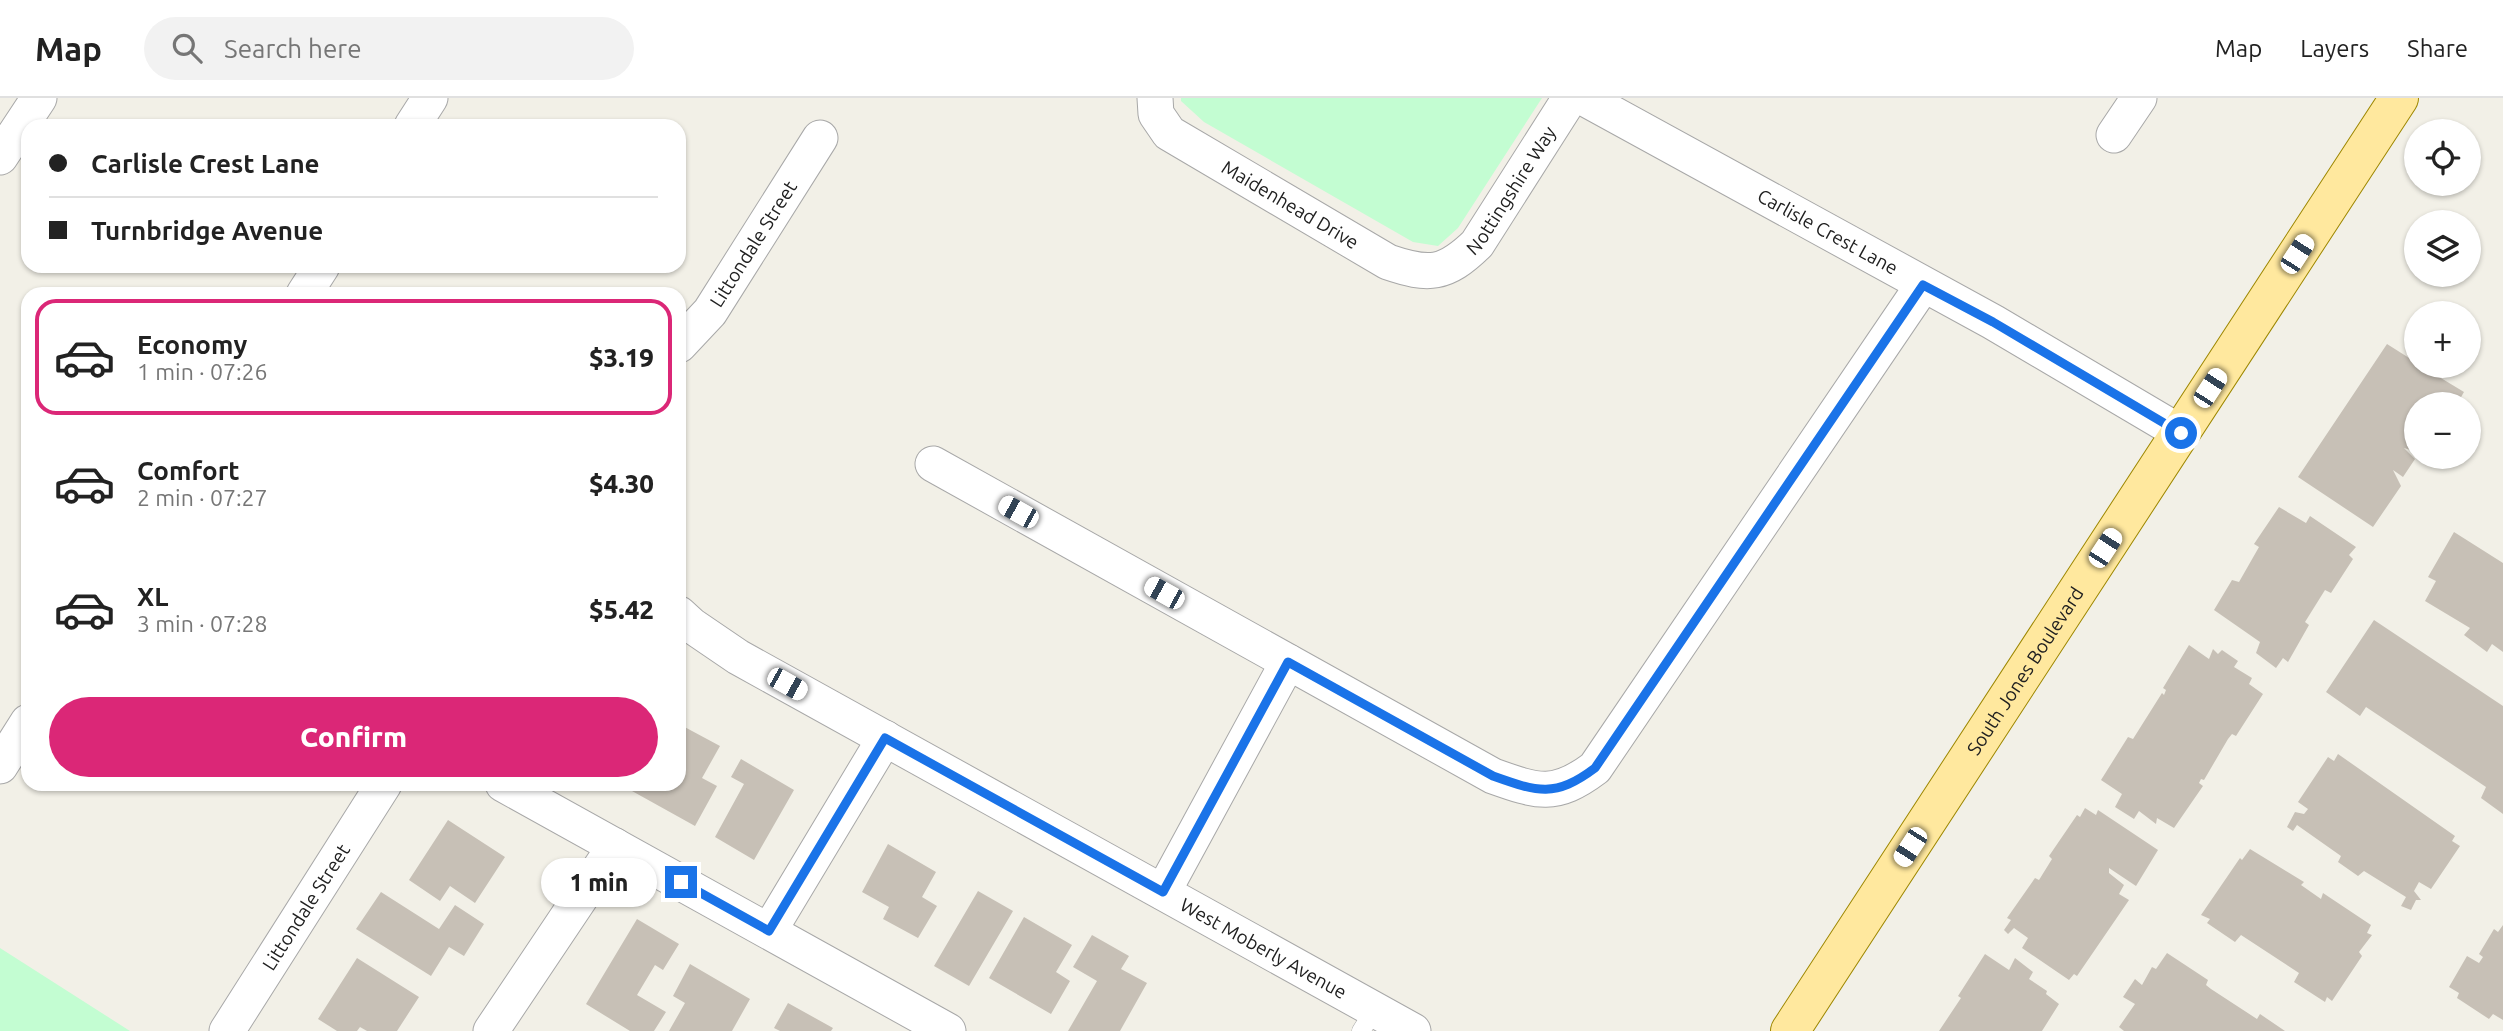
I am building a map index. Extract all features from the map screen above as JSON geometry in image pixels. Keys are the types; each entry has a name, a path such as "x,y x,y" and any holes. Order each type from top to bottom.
{"main road":[{"name":"South Jones Boulevard","path":"1790,1031 2399,98"}],"street":[{"path":"25,119 39,98"},
{"path":"416,119 430,98"},
{"name":"Nottingshire Way","path":"1438,271 1461,259 1477,244 1570,98"},
{"name":"Carlisle Crest Lane","path":"1584,98 1993,322 2181,433"},
{"path":"2114,135 2139,98"},
{"name":"Maidenhead Drive","path":"1155,106 1169,134 1388,262 1413,271 1438,271"},
{"path":"0,157 21,125"},
{"name":"Littondale Street","path":"686,338 710,312 820,138"},
{"path":"933,464 1493,776 1519,785 1554,790 1578,781 1595,768 1923,285"},
{"name":"West Moberly Avenue","path":"686,620 738,657 1163,892 1368,1020 1413,1031"},
{"path":"1163,892 1288,662"},
{"path":"0,766 21,733"},
{"path":"769,931 885,738"},
{"name":"Littondale Street","path":"227,1031 380,791"},
{"path":"516,791 769,931 900,1020 948,1031"},
{"path":"491,1031 615,846"}],"green space":[{"path":"1181,98 1542,98 1458,228 1438,246 1413,242 1204,122"},
{"path":"0,948 130,1031 0,1031"}],"building":[{"path":"2387,344 2404,355 2404,378 2441,378 2464,392 2404,392 2404,469 2408,469 2403,477 2393,470 2401,486 2373,527 2298,477"},
{"path":"2279,507 2306,523 2310,516 2356,547 2349,555 2353,559 2331,593 2325,590 2305,622 2309,625 2288,662 2283,658 2276,668 2256,653 2260,642 2214,610 2232,580 2239,582 2259,547 2254,544"},
{"path":"2454,532 2503,563 2503,652 2492,644 2487,652 2464,635 2470,628 2425,601 2436,581 2428,577"},
{"path":"2374,620 2503,706 2503,814 2481,798 2486,787 2366,707 2360,716 2326,692"},
{"path":"2189,645 2209,659 2213,649 2218,654 2222,650 2238,661 2234,667 2252,678 2249,684 2263,694 2236,736 2232,734 2228,739 2204,780 2201,779 2199,783 2203,786 2174,828 2157,818 2156,824 2139,811 2134,819 2115,807 2122,794 2101,780 2128,737 2133,739 2162,693 2164,695 2166,690 2163,688"},
{"path":"686,728 720,746 702,778 717,786 695,826 632,791 686,791"},
{"path":"2338,754 2455,836 2452,841 2460,846 2431,889 2419,882 2414,891 2421,900 2416,900 2411,910 2401,906 2406,897 2364,871 2358,876 2338,862 2341,856 2297,825 2293,831 2287,827 2295,812 2304,814 2308,809 2298,802 2328,757 2334,761"},
{"path":"741,759 794,790 754,860 715,837 744,784 731,777"},
{"path":"2085,808 2096,815 2098,810 2158,850 2136,886 2109,868 2109,873 2124,885 2119,894 2129,900 2077,976 2074,974 2069,980 2022,948 2028,938 2014,928 2008,934 2004,930 2011,920 2007,918 2035,878 2039,880 2052,859 2049,856 2077,815 2080,817"},
{"path":"448,820 505,857 475,903 450,886 440,901 409,880"},
{"path":"888,844 936,872 922,897 937,906 918,938 883,919 889,907 862,892"},
{"path":"2250,849 2304,882 2301,885 2321,899 2323,893 2371,925 2367,933 2372,935 2359,952 2362,956 2332,1001 2327,997 2325,1002 2294,982 2299,973 2241,935 2235,942 2207,923 2210,919 2201,915 2240,858 2242,860"},
{"path":"978,891 1013,911 969,986 934,966"},
{"path":"381,892 439,929 455,905 484,924 464,956 449,947 431,976 356,929"},
{"path":"1024,917 1072,945 1056,972 1070,981 1051,1014 989,978"},
{"path":"637,919 679,944 663,970 655,965 637,995 666,1012 654,1031 630,1031 586,1004"},
{"path":"2503,925 2503,1020 2493,1014 2489,1019 2457,998 2459,993 2449,987 2467,956 2479,963 2483,957 2479,954 2494,929 2498,932"},
{"path":"1092,935 1129,956 1121,969 1147,983 1120,1031 1068,1031 1097,981 1073,967"},
{"path":"2167,953 2208,980 2206,985 2211,989 2257,1019 2260,1014 2285,1031 2124,1031 2119,1027 2135,1004 2123,997 2135,979 2142,985 2152,967 2156,969"},
{"path":"1985,954 2009,970 2015,958 2033,972 2029,979 2047,991 2046,994 2059,1004 2042,1031 1939,1031"},
{"path":"357,958 419,997 397,1031 367,1031 360,1027 357,1031 337,1031 318,1019"},
{"path":"690,964 750,999 732,1031 669,1031 685,1003 673,996"},
{"path":"788,1003 833,1028 831,1031 780,1031 774,1028"}],"route":[{"path":"681,882 769,931 885,738 1163,892 1288,662 1493,776 1519,785 1554,790 1578,781 1595,768 1923,285 1993,322 2181,433"}]}
